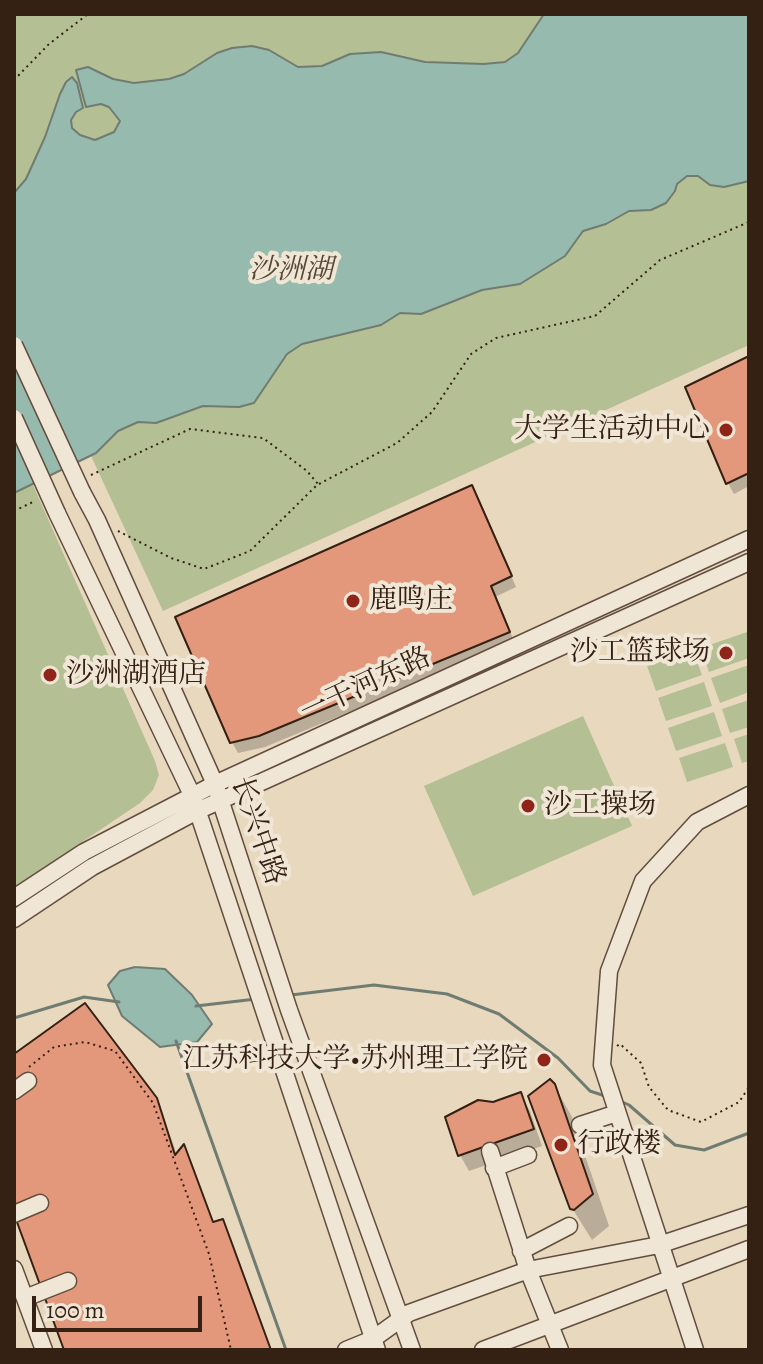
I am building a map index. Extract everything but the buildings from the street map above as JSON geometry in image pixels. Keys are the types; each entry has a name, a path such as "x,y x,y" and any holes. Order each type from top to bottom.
{"street":[{"name":"长兴中路","path":"14,345 82,486 217,793 289,1010 412,1350"},
{"name":"长兴中路","path":"14,418 195,804 375,1345"},
{"name":"一干河东路","path":"14,898 84,852 195,804 749,539"},
{"name":"一干河东路","path":"217,793 749,562"},
{"path":"695,1350 602,1065 609,971 643,881 697,822 749,795"},
{"name":"一干河东路","path":"14,919 195,804"},
{"path":"580,1125 616,1110"},
{"path":"528,1155 492,1160 521,1251 560,1350"},
{"path":"14,1214 40,1203"},
{"path":"346,1350 375,1345 400,1318 528,1270 659,1245 749,1215"},
{"path":"521,1251 569,1226"},
{"path":"483,1350 749,1249"},
{"path":"14,1269 44,1350"},
{"path":"25,1298 68,1281"}],"path":[{"path":"14,80 49,44 88,14"},
{"path":"97,520 171,558 204,569 250,551 318,484 397,443 432,412 471,354 496,338 595,316 660,260 749,222"},
{"path":"82,486 190,429 263,438 307,471 318,484"},
{"path":"14,511 41,498"},
{"path":"22,1081 54,1047 85,1042 115,1051 153,1103 209,1254 231,1350"},
{"path":"602,1056 620,1044 641,1063 649,1087 668,1110 701,1122 739,1102 749,1087"}],"green space":[{"name":"沙洲湖","path":"14,14 749,14 749,345 163,611 14,290"},
{"name":"沙洲湖酒店","path":"14,442 159,775 153,790 140,803 14,888"},
{"name":"沙工篮球场","path":"747,632 749,658 709,672 701,648"},
{"path":"693,651 702,675 656,691 647,666"},
{"path":"749,665 749,692 720,703 711,678"},
{"path":"704,682 712,706 666,721 658,698"},
{"path":"749,700 749,727 730,733 722,709"},
{"path":"714,712 722,736 676,751 668,728"},
{"name":"沙工操场","path":"583,716 632,826 473,896 424,786"},
{"path":"749,734 749,761 742,763 734,739"},
{"path":"725,743 733,767 687,782 679,758"}],"water":[{"name":"沙洲湖","path":"544,14 749,14 749,181 724,187 710,185 698,176 687,176 677,184 666,203 651,210 629,211 606,224 583,231 565,256 520,284 482,290 421,314 400,313 381,325 302,344 287,354 254,403 239,407 203,406 156,423 138,422 118,431 96,453 14,493 14,193 26,179 60,94 72,77 77,83 83,108 71,120 72,128 80,135 95,140 114,132 120,121 109,107 101,104 86,107 76,70 88,67 113,79 134,83 169,79 184,74 217,53 252,46 269,50 298,67 322,66 350,54 381,52 425,62 505,62 518,53"},
{"path":"135,967 165,969 192,995 212,1024 197,1042 160,1047 122,1016 108,985 120,971"}],"waterway":[{"path":"291,995 374,985 447,994 499,1014 558,1058 590,1091 605,1096"},
{"path":"14,1018 84,997 119,1002"},
{"path":"196,1006 256,999"},
{"path":"176,1041 286,1350"},
{"path":"620,1101 629,1105 675,1145 704,1150 749,1133"}],"place":[{"name":"大学生活动中心","path":"726,430"},
{"name":"鹿鸣庄","path":"353,601"},
{"name":"沙工篮球场","path":"726,653"},
{"name":"沙洲湖酒店","path":"50,675"},
{"name":"沙工操场","path":"528,806"},
{"name":"江苏科技大学•苏州理工学院","path":"544,1060"},
{"name":"行政楼","path":"561,1145"}]}
